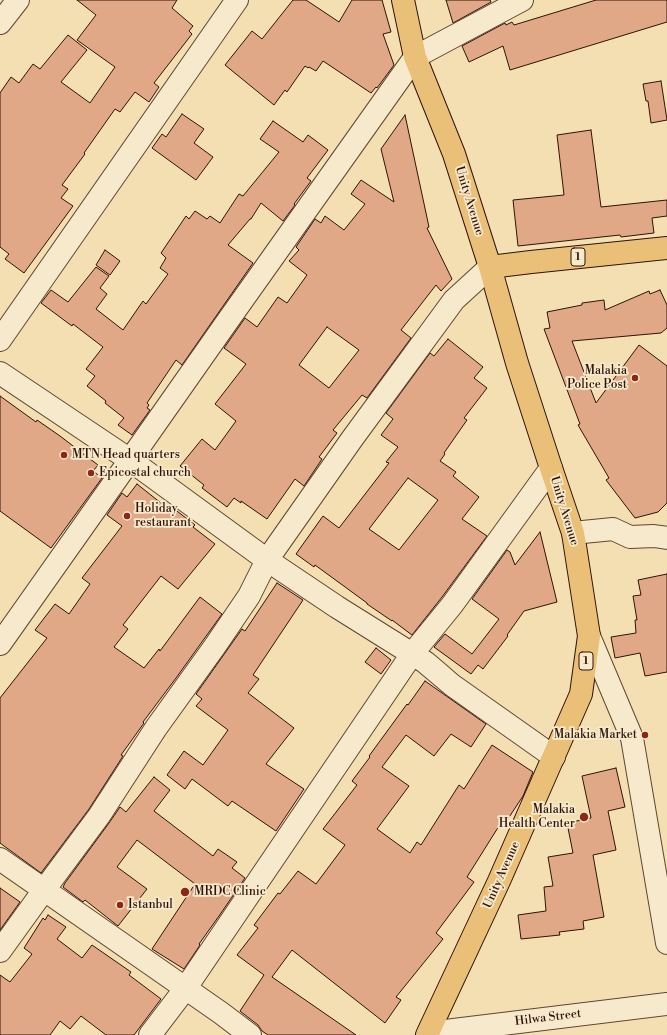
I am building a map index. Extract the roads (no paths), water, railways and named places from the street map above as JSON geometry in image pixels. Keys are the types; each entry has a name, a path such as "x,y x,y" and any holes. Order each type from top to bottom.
{"main road":[{"name":"Unity Avenue","path":"403,0 416,56 454,154 490,267 517,363 573,533 589,636 581,694 499,881 428,1034"},
{"name":"1","path":"490,267 667,248"}],"street":[{"path":"0,23 18,0"},
{"path":"0,340 237,0"},
{"path":"0,644 416,56 522,0"},
{"path":"0,951 99,816 156,728 249,596 267,560 352,439 454,300 490,267"},
{"path":"0,373 130,460 267,560 337,607 412,654 452,685 554,757"},
{"path":"150,1035 186,988 412,654 452,605 551,468"},
{"path":"573,533 613,529 630,537 663,532"},
{"path":"589,636 632,738 667,942"},
{"path":"0,859 186,988 250,1035"},
{"name":"Hilwa Street","path":"428,1034 667,1004"}],"place":[{"name":"Malakia Police Post","path":"635,378"},
{"name":"MTN Head quarters","path":"64,455"},
{"name":"Epicostal church","path":"91,473"},
{"name":"Holiday restaurant","path":"127,516"},
{"name":"Malakia Market","path":"645,735"},
{"name":"Malakia Health Center","path":"584,817"},
{"name":"MRDC Clinic","path":"185,892"},
{"name":"Istanbul","path":"120,905"}]}
